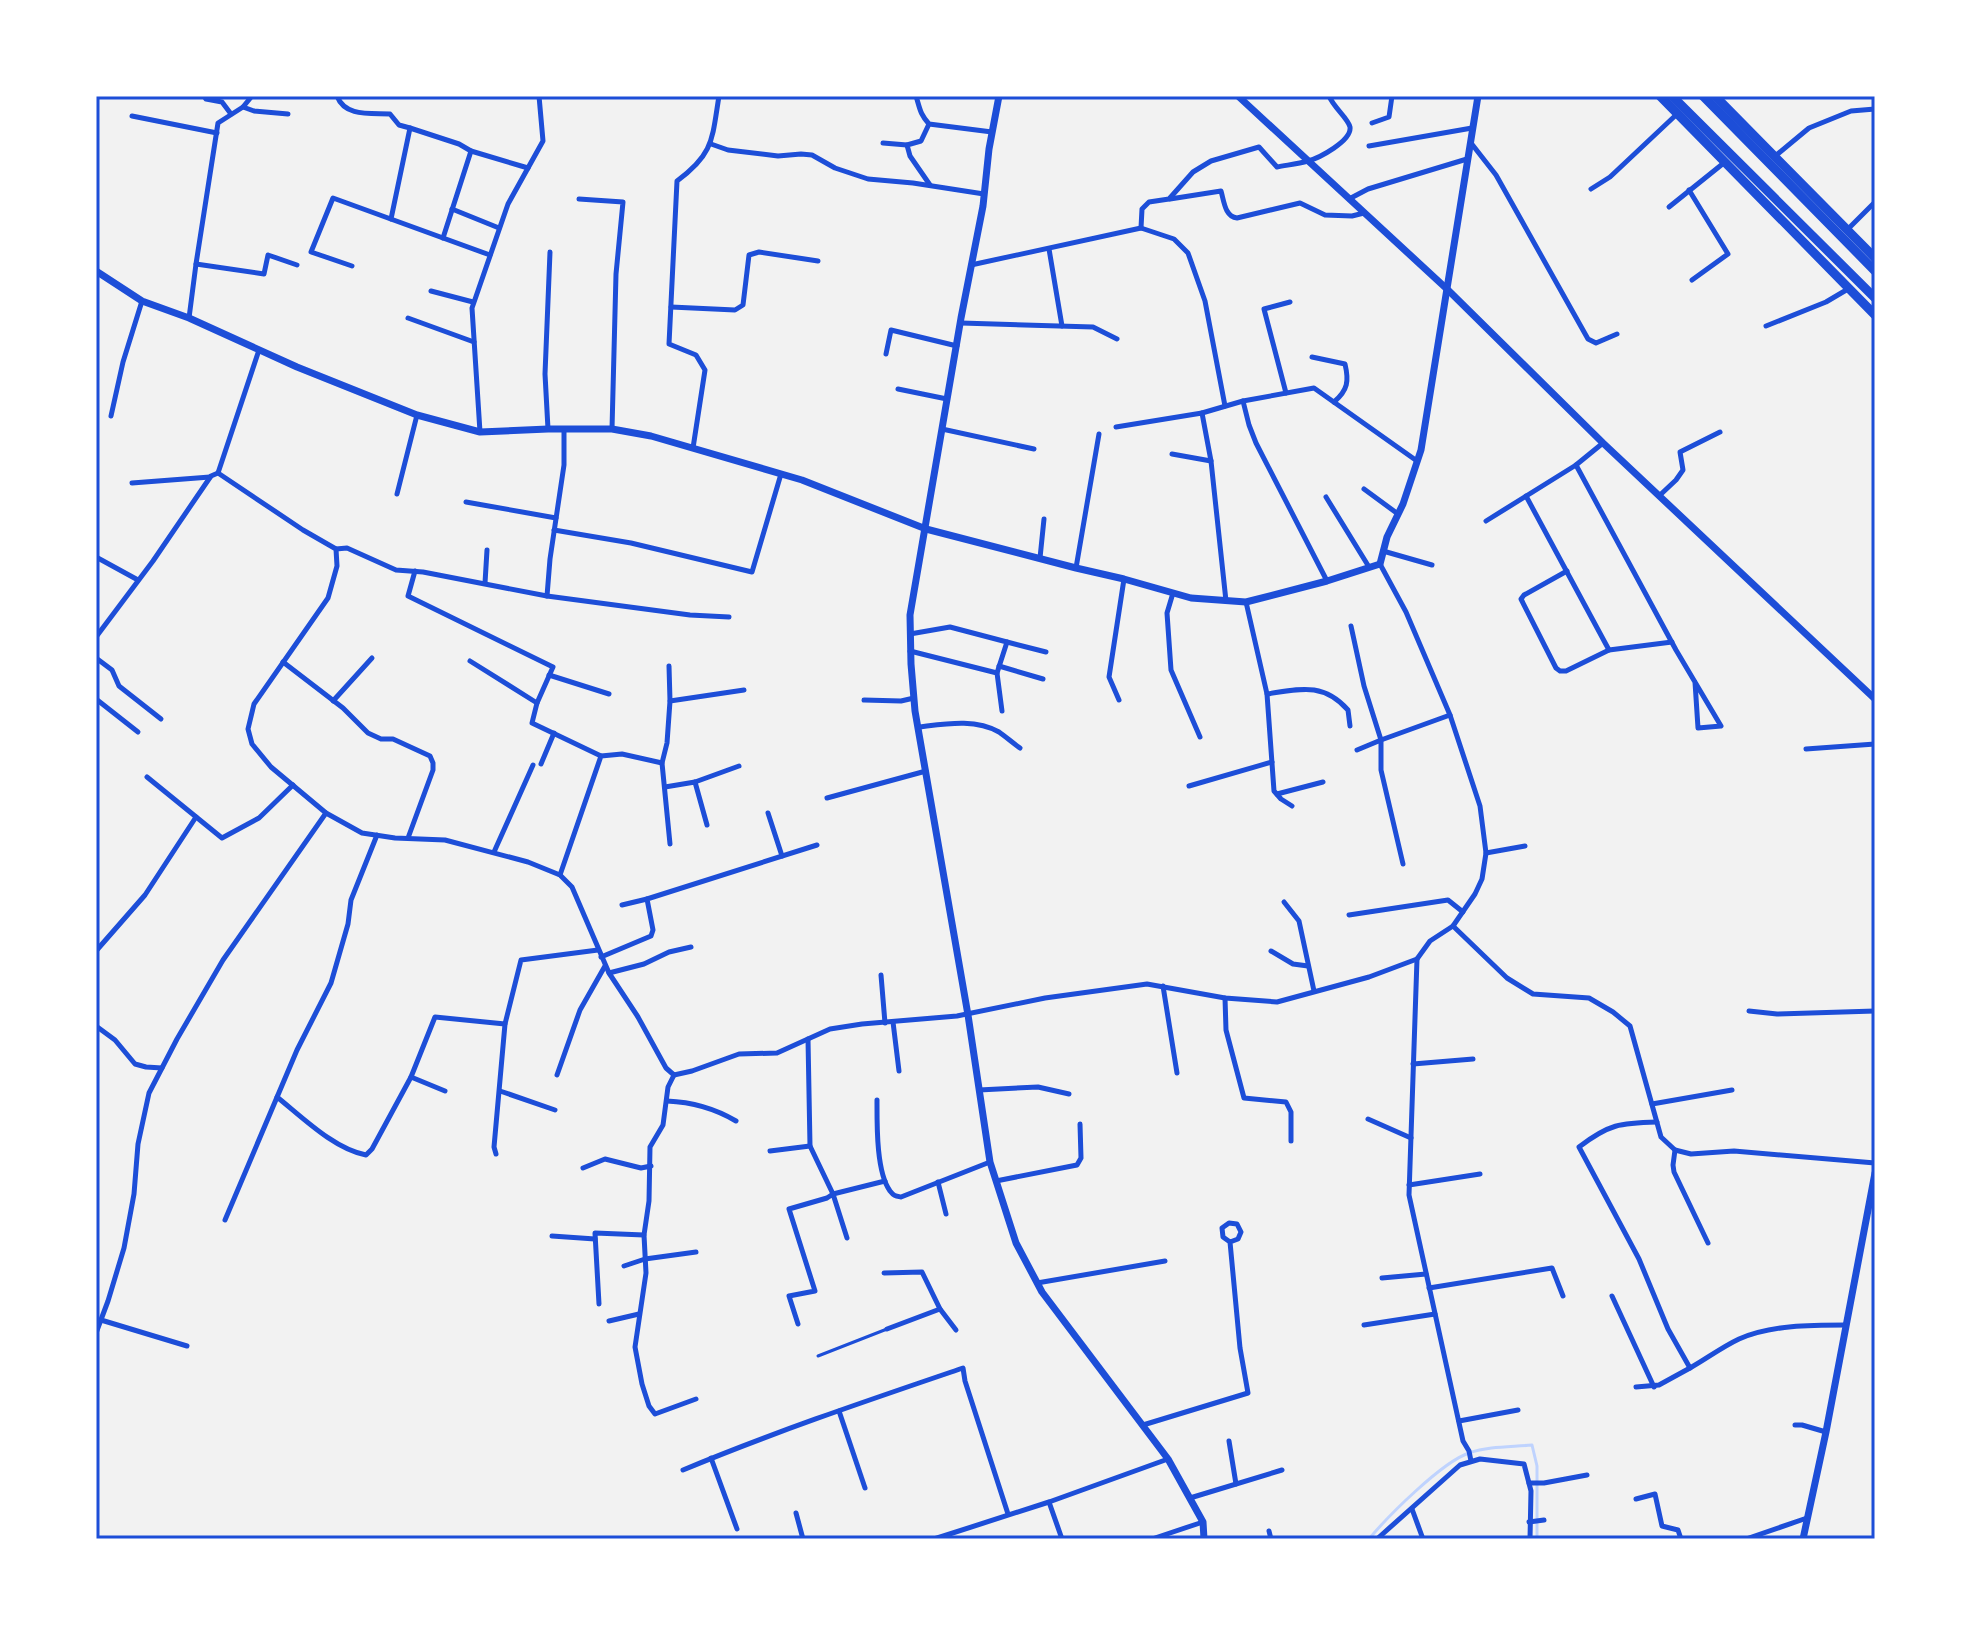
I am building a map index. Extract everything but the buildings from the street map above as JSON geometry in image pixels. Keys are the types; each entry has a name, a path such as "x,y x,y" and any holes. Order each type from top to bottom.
{"highway":[{"path":"1660,96 1875,298"},
{"path":"1672,96 1875,315"},
{"path":"1703,96 1772,159"},
{"path":"1715,96 1844,233 1875,271"},
{"path":"1844,233 1875,258"}],"street":[{"path":"204,96 222,102 231,114"},
{"path":"189,318 218,123 243,107 252,96"},
{"path":"337,96 340,105 351,111 390,114 399,125 528,168"},
{"path":"480,432 473,302 508,204 543,141 539,96"},
{"path":"693,448 705,370 696,355 669,344 677,181 696,167 711,144 719,96"},
{"path":"916,96 920,114 929,124 993,132"},
{"path":"999,96 910,615 910,651 918,727 990,1162 1016,1243 1058,1315 1168,1459 1203,1522 1204,1539"},
{"path":"1238,96 1448,290 1603,443 1875,699"},
{"path":"1169,199 1193,172 1211,161 1259,147 1277,167 1308,161 1339,145 1349,135 1350,129 1329,96"},
{"path":"1372,123 1389,117 1392,96"},
{"path":"674,1075 739,1054 777,1053 830,1029 968,1015 1000,1007 1147,984 1225,998 1277,1002 1369,977 1417,959 1430,941 1453,926 1482,879 1486,853 1480,806 1450,715 1406,612 1380,564 1421,450 1478,96"},
{"path":"243,107 288,114"},
{"path":"1772,159 1809,128 1851,111 1875,109"},
{"path":"1591,189 1610,177 1678,114"},
{"path":"132,116 217,133"},
{"path":"883,143 907,145 921,141 929,124"},
{"path":"391,219 410,128"},
{"path":"1369,146 1473,128"},
{"path":"1471,142 1496,175 1588,339 1596,343 1617,334"},
{"path":"711,144 728,150 778,156 812,155 835,168 868,179 984,194"},
{"path":"907,145 910,156 930,186"},
{"path":"443,238 471,151"},
{"path":"1349,199 1368,189 1468,158"},
{"path":"1669,207 1728,159"},
{"path":"1689,190 1728,254 1692,280"},
{"path":"1141,228 1142,209 1149,202 1221,191 1228,214 1237,218 1300,203 1325,215 1364,213"},
{"path":"352,266 311,252 333,198 490,255"},
{"path":"579,199 623,202 616,274 612,429"},
{"path":"1844,233 1875,202"},
{"path":"452,209 499,228"},
{"path":"971,265 1141,228 1174,239 1188,253 1205,301 1225,406"},
{"path":"1049,249 1062,326"},
{"path":"548,429 545,374 550,252"},
{"path":"671,307 735,310 743,305 749,255 759,252 818,261"},
{"path":"196,264 264,274 268,255 297,265"},
{"path":"96,271 142,301 417,415 480,432 612,429 651,436 802,480 926,529 1191,598 1246,602 1380,564"},
{"path":"1766,326 1826,302 1858,282"},
{"path":"431,291 473,302"},
{"path":"111,416 123,362 142,301"},
{"path":"1286,393 1264,309 1290,302"},
{"path":"408,318 474,342"},
{"path":"961,323 1093,327 1117,339"},
{"path":"886,354 891,330 957,346"},
{"path":"132,483 218,473 260,349"},
{"path":"1312,357 1345,364 1348,377 1344,393 1334,402"},
{"path":"1116,427 1202,413 1243,401 1314,388 1417,461"},
{"path":"898,389 948,399"},
{"path":"1243,401 1256,443 1327,581"},
{"path":"1202,413 1211,461 1226,602"},
{"path":"397,494 417,415"},
{"path":"942,429 1034,449"},
{"path":"547,596 564,465 564,430"},
{"path":"1659,496 1683,470 1680,452 1720,432"},
{"path":"1076,568 1099,434"},
{"path":"1486,521 1576,465 1603,443"},
{"path":"1172,454 1211,461"},
{"path":"1576,465 1721,726 1698,728 1695,682"},
{"path":"218,473 336,549 347,548 396,570 547,596 690,615 729,617"},
{"path":"554,530 631,543 752,572 781,474"},
{"path":"96,637 211,476"},
{"path":"1364,489 1398,514"},
{"path":"1526,496 1609,650"},
{"path":"1326,497 1369,567"},
{"path":"466,502 556,518"},
{"path":"1040,558 1044,519"},
{"path":"336,549 337,566 328,598 254,704 248,729 252,744 271,767 326,813 362,833 445,840 528,862 560,875 572,887 609,973 666,1068 674,1075"},
{"path":"485,583 487,550"},
{"path":"1383,551 1432,565"},
{"path":"96,557 138,580"},
{"path":"415,571 408,596 553,667 532,723 601,756 622,754 662,763"},
{"path":"1567,571 1521,599 1560,671 1609,650 1672,642"},
{"path":"1119,700 1109,677 1124,579"},
{"path":"1173,593 1167,613 1171,670 1200,737"},
{"path":"1246,602 1267,694 1274,791 1292,806"},
{"path":"1351,626 1364,686 1381,740 1381,770 1403,864"},
{"path":"910,634 950,627 1046,652"},
{"path":"1002,711 997,673 1007,642"},
{"path":"910,651 997,673"},
{"path":"96,658 112,670 119,686 161,719"},
{"path":"333,701 372,658"},
{"path":"470,661 537,703"},
{"path":"283,662 368,733 381,739 393,739 430,756 433,770 408,838"},
{"path":"669,666 667,743 662,763 670,844"},
{"path":"999,666 1043,679"},
{"path":"549,675 609,694"},
{"path":"1267,694 1300,689 1316,689 1331,694 1348,710 1350,726"},
{"path":"670,701 744,690"},
{"path":"864,700 901,701 914,698"},
{"path":"96,699 138,732"},
{"path":"1357,750 1450,715"},
{"path":"918,727 956,722 976,724 997,731 1020,748"},
{"path":"541,764 554,733"},
{"path":"1806,749 1875,744"},
{"path":"560,875 601,756"},
{"path":"1189,786 1272,762"},
{"path":"494,852 533,765"},
{"path":"665,787 695,782 739,766"},
{"path":"827,798 926,771"},
{"path":"147,777 222,838 259,818 293,785"},
{"path":"695,782 707,825"},
{"path":"1277,794 1323,782"},
{"path":"96,1333 126,1235 134,1194 137,1152 149,1093 223,960 326,813"},
{"path":"768,813 782,856"},
{"path":"96,951 145,895 196,817"},
{"path":"225,1220 297,1050 331,983 348,924 351,900 377,835"},
{"path":"622,905 817,845"},
{"path":"1486,853 1525,846"},
{"path":"601,957 651,936 653,930 647,899"},
{"path":"1349,915 1448,900 1463,912"},
{"path":"1284,902 1299,921 1314,991"},
{"path":"1453,926 1507,978 1533,994 1589,998 1630,1026 1661,1137 1675,1150 1691,1154 1734,1151 1875,1163"},
{"path":"609,973 691,947"},
{"path":"496,1154 494,1147 505,1024 521,960 598,950"},
{"path":"1271,951 1293,964 1308,966"},
{"path":"1417,959 1409,1195 1463,1441 1470,1455 1480,1459 1524,1464 1531,1484 1530,1539"},
{"path":"557,1075 580,1010 605,965"},
{"path":"881,975 885,1023"},
{"path":"1163,986 1177,1073"},
{"path":"1225,998 1226,1030 1244,1098 1286,1102 1291,1112 1291,1141"},
{"path":"1749,1011 1777,1014 1875,1011"},
{"path":"277,1097 333,1140 355,1153 366,1155 411,1077 435,1017 505,1024"},
{"path":"893,1022 899,1071"},
{"path":"96,1026 115,1040 135,1064 162,1068"},
{"path":"808,1039 810,1146 833,1194 847,1238"},
{"path":"1413,1064 1473,1059"},
{"path":"674,1075 668,1087 663,1125 650,1147 644,1235 646,1273 635,1347 642,1384 655,1414 696,1399"},
{"path":"411,1077 445,1091"},
{"path":"979,1090 1038,1087 1069,1094"},
{"path":"1652,1104 1732,1090"},
{"path":"500,1091 555,1110"},
{"path":"877,1100 878,1146 891,1194 901,1197 990,1162"},
{"path":"667,1101 688,1102 719,1111 736,1121"},
{"path":"1368,1119 1411,1138"},
{"path":"1657,1122 1622,1123 1594,1135 1579,1147 1639,1259 1668,1329 1690,1368"},
{"path":"995,1181 1077,1165 1081,1158 1080,1124"},
{"path":"770,1151 810,1146"},
{"path":"1675,1150 1674,1172 1708,1243"},
{"path":"583,1168 605,1159 641,1168 651,1166"},
{"path":"1803,1539 1875,1173"},
{"path":"1409,1185 1480,1174"},
{"path":"798,1324 789,1296 815,1291 789,1209 885,1181"},
{"path":"938,1182 946,1214"},
{"path":"599,1304 595,1233 644,1235"},
{"path":"552,1236 595,1239"},
{"path":"1143,1425 1248,1393 1240,1348 1230,1242"},
{"path":"624,1266 645,1259 696,1252"},
{"path":"1037,1283 1165,1261"},
{"path":"1429,1288 1552,1268 1563,1296"},
{"path":"884,1273 922,1272 940,1309 956,1330"},
{"path":"1382,1278 1426,1274"},
{"path":"1612,1296 1654,1387"},
{"path":"887,1329 940,1309"},
{"path":"609,1321 639,1314"},
{"path":"1364,1325 1435,1314"},
{"path":"101,1320 187,1346"},
{"path":"1636,1387 1654,1387 1740,1339 1809,1325 1846,1325"},
{"path":"683,1470 963,1368 1008,1514"},
{"path":"1459,1421 1518,1410"},
{"path":"839,1411 865,1488"},
{"path":"1795,1425 1826,1432"},
{"path":"1229,1441 1236,1484"},
{"path":"1379,1538 1470,1455"},
{"path":"711,1458 737,1529"},
{"path":"934,1539 958,1536 1008,1514 1168,1459"},
{"path":"1189,1498 1282,1470"},
{"path":"1531,1484 1587,1475"},
{"path":"1636,1499 1655,1494 1662,1526 1678,1530 1681,1539"},
{"path":"1049,1502 1062,1539"},
{"path":"1412,1509 1423,1539"},
{"path":"796,1513 803,1539"},
{"path":"1746,1539 1807,1518"},
{"path":"1530,1522 1544,1520"},
{"path":"1152,1539 1203,1522"},
{"path":"1269,1531 1271,1539"}],"lane":[{"path":"818,1356 887,1329"}],"waterway":[{"path":"1369,1539 1416,1491 1458,1458 1484,1449 1532,1445 1537,1466 1537,1539"}]}
